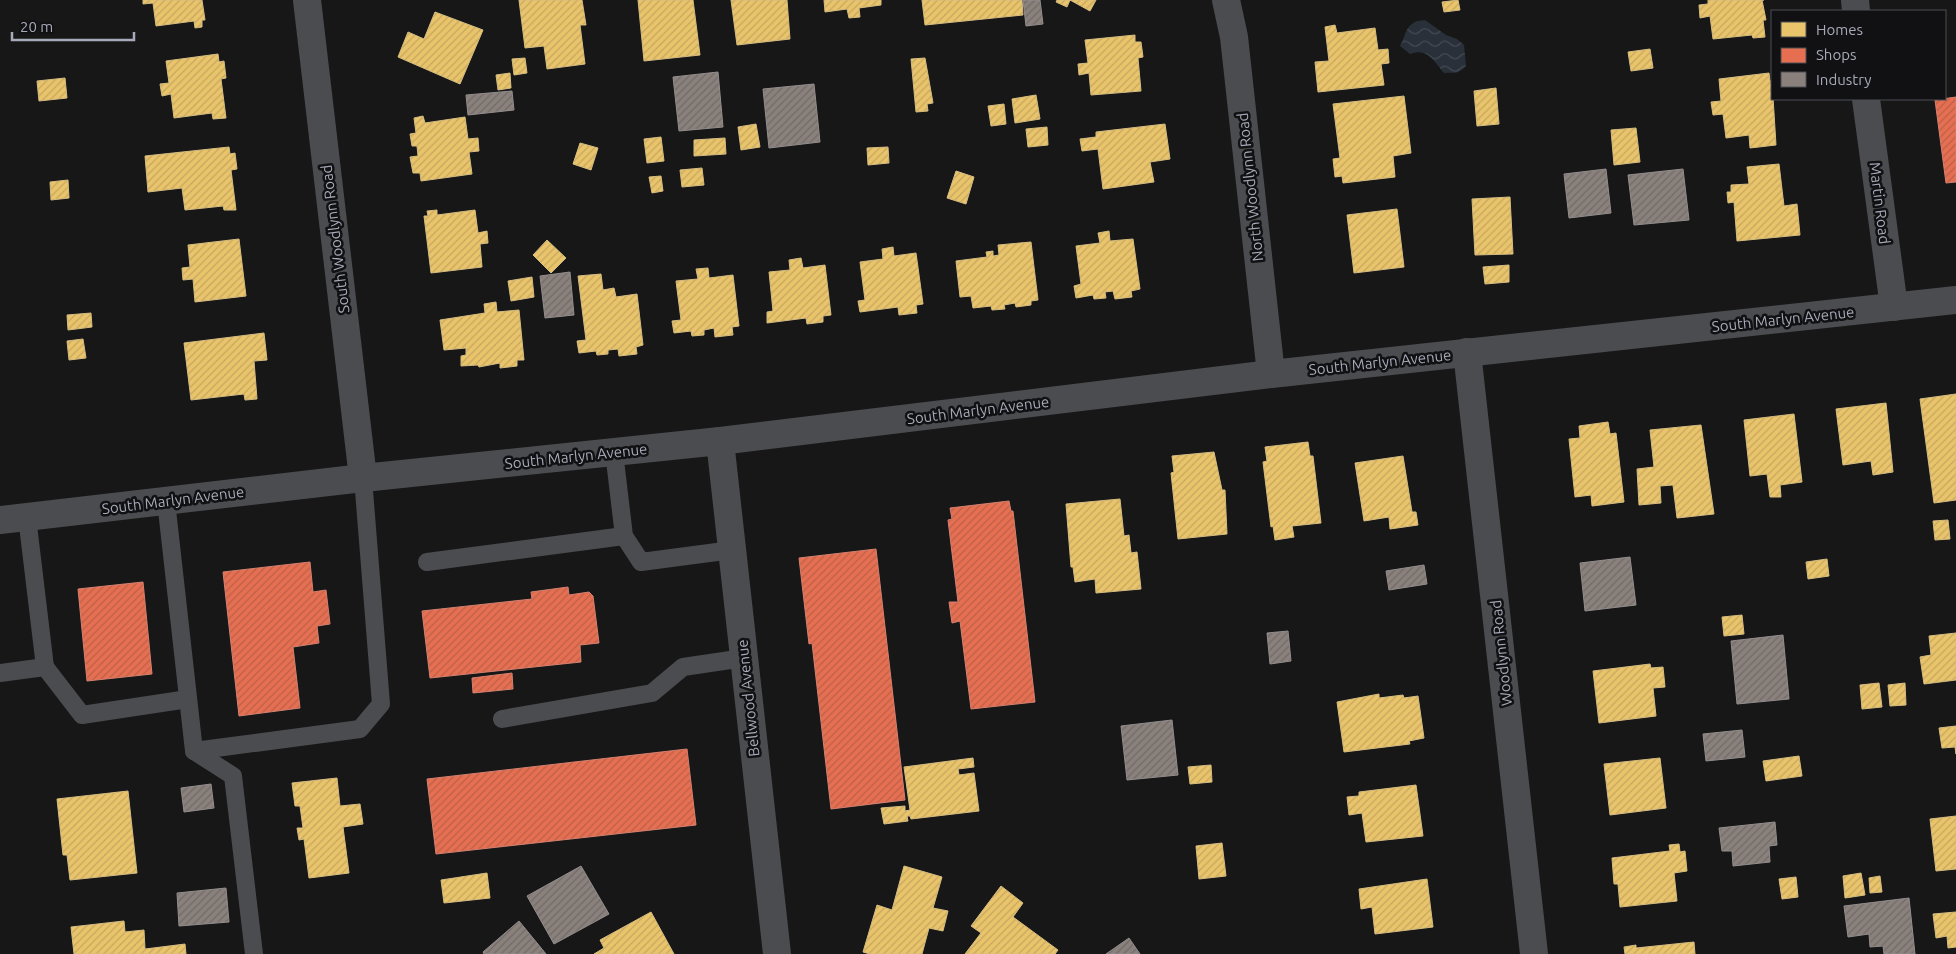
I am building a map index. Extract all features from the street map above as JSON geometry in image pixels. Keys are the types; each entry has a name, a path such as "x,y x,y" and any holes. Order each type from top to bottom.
{"street":[{"name":"South Woodlynn Road","path":"307,0 363,478"},
{"name":"North Woodlynn Road","path":"1226,0 1234,37 1271,374"},
{"name":"Martin Road","path":"1866,100 1894,307"},
{"name":"South Marlyn Avenue","path":"0,520 363,478 720,441 1271,374 1956,300"},
{"name":"Woodlynn Road","path":"1467,352 1534,954"},
{"name":"Bellwood Avenue","path":"720,441 777,954"}],"lane":[{"path":"614,452 624,536 641,562 732,550"},
{"path":"194,751 360,729 381,704 363,478"},
{"path":"166,501 194,751"},
{"path":"27,517 45,667 82,715 188,699"},
{"path":"427,562 624,536"},
{"path":"502,719 652,693 683,667 744,658"},
{"path":"0,673 45,667"},
{"path":"194,751 233,776 254,954"}],"water":[{"path":"1425,20 1464,45 1466,66 1461,71 1444,73 1430,56 1421,52 1410,54 1400,46 1410,25"}],"building: Homes":[{"path":"143,0 202,0 205,20 202,20 202,27 195,28 194,21 156,26 153,3 143,4"},
{"path":"519,0 582,0 586,25 580,25 585,64 547,69 544,46 525,48"},
{"path":"638,0 693,0 700,55 644,61"},
{"path":"731,0 787,0 790,39 737,45"},
{"path":"824,0 881,0 881,5 859,8 860,17 849,18 847,9 825,12"},
{"path":"922,0 1022,0 1023,15 925,25"},
{"path":"1057,0 1070,0 1067,7 1056,2"},
{"path":"1070,0 1096,0 1090,11"},
{"path":"1458,0 1460,10 1444,12 1442,2"},
{"path":"1708,0 1762,0 1766,20 1763,20 1765,37 1753,38 1752,35 1713,39 1710,16 1700,18 1699,5 1708,4"},
{"path":"435,12 483,30 460,84 398,57 408,32 424,39"},
{"path":"1335,25 1337,33 1375,28 1378,50 1388,49 1389,63 1381,64 1384,85 1318,92 1315,62 1329,61 1325,27"},
{"path":"1135,35 1135,42 1141,42 1143,57 1138,58 1141,91 1091,95 1089,73 1079,75 1078,64 1088,63 1085,40"},
{"path":"1650,49 1653,68 1631,71 1628,52"},
{"path":"218,54 219,62 224,61 226,78 221,79 226,118 213,119 212,113 174,118 171,94 162,96 160,84 169,83 166,61"},
{"path":"525,58 527,73 514,75 512,59"},
{"path":"925,58 933,103 927,104 928,111 916,112 911,59"},
{"path":"510,73 511,88 498,90 496,75"},
{"path":"1769,73 1771,100 1773,100 1776,145 1750,148 1749,135 1726,138 1723,114 1713,115 1711,102 1721,101 1719,79"},
{"path":"65,78 67,98 39,101 37,81"},
{"path":"1496,88 1499,124 1477,126 1474,91"},
{"path":"1036,95 1040,119 1015,123 1012,99"},
{"path":"1404,96 1411,153 1393,156 1395,177 1343,183 1342,176 1335,177 1333,159 1340,158 1333,104"},
{"path":"1004,104 1006,124 991,126 988,106"},
{"path":"423,116 425,123 465,117 468,139 478,138 479,151 469,152 472,174 421,181 420,173 413,173 410,157 418,156 417,146 412,146 410,134 416,133 414,118"},
{"path":"756,124 760,147 741,150 738,127"},
{"path":"1165,124 1170,159 1150,162 1154,182 1103,189 1098,149 1082,151 1080,139 1096,137 1096,132"},
{"path":"1047,127 1048,145 1028,147 1026,129"},
{"path":"1636,128 1640,162 1614,165 1611,130"},
{"path":"661,137 664,161 647,163 644,139"},
{"path":"725,138 726,154 694,156 694,140"},
{"path":"580,143 598,148 591,170 573,164"},
{"path":"229,147 230,154 235,153 237,169 231,170 236,210 224,210 223,206 185,210 182,188 148,192 145,156"},
{"path":"888,147 889,163 868,165 867,148"},
{"path":"1779,164 1784,206 1797,204 1800,235 1737,241 1734,202 1728,203 1727,192 1731,192 1731,185 1749,184 1747,167"},
{"path":"702,168 704,185 682,187 680,170"},
{"path":"956,171 974,177 966,204 947,198"},
{"path":"661,176 663,191 652,193 649,177"},
{"path":"68,180 69,198 51,200 50,182"},
{"path":"1510,197 1513,254 1475,255 1472,199"},
{"path":"1397,209 1404,267 1354,273 1347,215"},
{"path":"437,210 437,215 475,210 478,233 487,231 488,243 480,244 482,267 431,273 424,216 428,216 427,211"},
{"path":"1109,231 1110,241 1133,239 1140,289 1131,291 1132,297 1115,299 1113,291 1105,292 1106,298 1094,299 1093,295 1076,298 1074,286 1081,284 1076,246 1100,243 1098,233"},
{"path":"239,239 246,296 195,302 193,279 183,280 182,268 190,267 188,245"},
{"path":"547,240 566,258 551,273 533,255"},
{"path":"1031,242 1038,300 1031,301 1031,305 1016,307 1015,303 1004,305 1005,309 992,310 991,306 973,308 971,296 960,297 956,261 987,257 986,252 993,251 993,256 999,255 998,245"},
{"path":"893,247 894,256 916,253 923,304 916,305 917,313 899,315 898,307 860,312 858,301 865,300 860,262 883,259 882,249"},
{"path":"801,258 803,268 825,265 831,315 823,316 823,322 807,324 806,318 767,323 767,312 773,311 769,272 790,270 789,260"},
{"path":"1509,265 1509,282 1485,284 1483,267"},
{"path":"708,268 709,278 733,275 739,326 732,327 733,335 715,337 714,328 704,330 704,335 692,336 691,331 674,333 672,321 681,320 676,281 698,279 696,269"},
{"path":"601,274 603,290 614,288 616,297 637,294 643,345 636,347 637,354 619,356 618,349 608,350 608,354 597,355 596,351 579,353 577,341 586,340 578,276"},
{"path":"532,277 534,297 511,301 508,281"},
{"path":"496,302 497,312 519,310 524,360 517,360 517,366 500,368 500,363 479,367 478,365 461,366 461,356 466,355 466,348 444,350 440,320 485,313 484,304"},
{"path":"91,313 92,327 68,330 67,315"},
{"path":"264,333 267,360 254,361 257,399 245,400 244,394 191,400 184,343"},
{"path":"83,339 86,358 69,360 67,341"},
{"path":"1956,394 1956,500 1934,503 1920,399"},
{"path":"1886,403 1893,472 1873,475 1871,461 1843,465 1836,409"},
{"path":"1794,414 1802,482 1780,485 1781,497 1770,497 1767,474 1750,476 1744,420"},
{"path":"1608,422 1610,434 1616,433 1624,502 1592,506 1591,495 1575,497 1569,439 1580,438 1579,426"},
{"path":"1701,425 1714,514 1677,518 1673,485 1660,486 1661,503 1639,505 1637,469 1654,467 1650,430"},
{"path":"1308,442 1310,456 1313,456 1321,523 1292,526 1294,537 1275,540 1273,526 1271,527 1263,462 1267,461 1265,447"},
{"path":"1214,452 1222,490 1225,490 1227,534 1178,539 1171,473 1174,472 1172,456"},
{"path":"1403,456 1412,512 1416,512 1418,525 1390,529 1389,517 1364,521 1355,463"},
{"path":"1120,499 1124,536 1129,535 1131,553 1137,552 1141,589 1096,593 1095,579 1075,582 1073,567 1071,567 1066,504"},
{"path":"1948,520 1950,539 1935,540 1933,521"},
{"path":"1827,559 1829,576 1808,579 1806,562"},
{"path":"1742,615 1744,634 1724,636 1722,617"},
{"path":"1956,633 1956,680 1924,684 1920,657 1931,655 1929,636"},
{"path":"1650,664 1651,668 1663,667 1665,687 1653,688 1656,716 1599,723 1593,671"},
{"path":"1879,683 1882,707 1862,709 1860,685"},
{"path":"1905,683 1906,705 1890,706 1888,685"},
{"path":"1379,694 1379,698 1403,695 1404,698 1418,696 1424,738 1409,741 1410,744 1344,752 1337,702"},
{"path":"1956,726 1956,754 1955,747 1942,748 1939,728"},
{"path":"1799,756 1802,776 1766,781 1763,761"},
{"path":"973,758 974,767 958,769 959,775 974,773 979,811 911,819 910,816 907,816 908,821 884,824 881,808 905,806 905,811 910,810 904,767"},
{"path":"1660,758 1666,808 1610,815 1604,764"},
{"path":"1211,765 1212,782 1190,784 1188,767"},
{"path":"337,778 340,806 360,804 363,824 343,827 349,873 309,878 304,839 299,840 297,828 303,828 300,806 295,806 292,783"},
{"path":"1416,785 1423,836 1366,842 1362,813 1349,815 1347,797 1359,796 1359,792"},
{"path":"128,791 137,873 70,880 67,855 63,855 57,799"},
{"path":"1956,816 1956,869 1936,871 1930,819"},
{"path":"1222,843 1226,876 1199,879 1196,846"},
{"path":"1679,844 1680,852 1685,851 1687,871 1674,873 1677,901 1620,907 1618,884 1614,884 1612,858 1670,851 1669,845"},
{"path":"904,866 942,877 933,908 948,911 943,931 929,928 922,954 870,954 863,952 877,905 892,910"},
{"path":"487,873 490,898 444,903 441,880"},
{"path":"1861,873 1865,895 1845,898 1843,876"},
{"path":"1880,876 1882,892 1870,893 1869,878"},
{"path":"1796,877 1798,897 1782,899 1779,879"},
{"path":"1427,879 1433,927 1375,934 1372,907 1361,909 1359,889"},
{"path":"1001,886 1023,903 1013,917 1058,950 1055,954 965,954 981,933 971,926"},
{"path":"651,912 674,954 594,954 604,948 600,940"},
{"path":"1956,912 1956,947 1948,948 1947,936 1936,938 1933,914"},
{"path":"124,921 125,932 144,930 145,949 185,944 186,954 74,954 71,927"},
{"path":"1694,942 1695,954 1625,954 1624,947 1636,945 1636,948"}],"building: Shops":[{"path":"1956,97 1956,182 1946,183 1935,100 1946,100 1946,98"},
{"path":"1009,501 1011,511 1013,511 1035,702 971,709 960,621 952,623 949,602 958,602 948,520 952,519 950,508"},
{"path":"876,549 905,800 831,809 812,643 809,644 799,558"},
{"path":"310,562 313,592 326,590 330,624 317,626 319,643 293,647 300,708 239,716 223,572"},
{"path":"143,582 152,674 87,681 78,589"},
{"path":"568,587 569,595 589,592 593,596 599,643 580,645 581,662 430,678 422,611 532,599 531,592"},
{"path":"512,673 513,689 473,693 472,678"},
{"path":"687,749 696,825 436,854 427,779"}],"building: Industry":[{"path":"1023,0 1040,0 1043,24 1026,26"},
{"path":"718,72 723,127 679,131 673,77"},
{"path":"814,84 820,142 769,148 763,89"},
{"path":"512,91 514,110 468,115 466,95"},
{"path":"1606,169 1611,213 1569,218 1564,174"},
{"path":"1683,169 1689,220 1634,225 1628,175"},
{"path":"570,272 574,315 545,318 540,276"},
{"path":"1630,557 1636,605 1585,611 1580,563"},
{"path":"1424,565 1427,584 1389,590 1386,571"},
{"path":"1288,631 1291,661 1270,664 1267,633"},
{"path":"1783,635 1789,699 1737,704 1731,641"},
{"path":"1172,720 1178,775 1127,780 1121,726"},
{"path":"1742,730 1745,757 1706,761 1703,734"},
{"path":"211,784 214,808 184,812 181,788"},
{"path":"1775,822 1777,845 1769,846 1770,862 1733,866 1732,851 1722,851 1719,828"},
{"path":"581,866 609,914 554,944 527,896"},
{"path":"226,888 229,922 179,926 177,893"},
{"path":"1909,898 1915,954 1884,954 1883,946 1870,947 1869,934 1848,937 1844,906"},
{"path":"519,921 546,954 484,954 483,952"},
{"path":"1129,938 1140,954 1106,954"}]}
